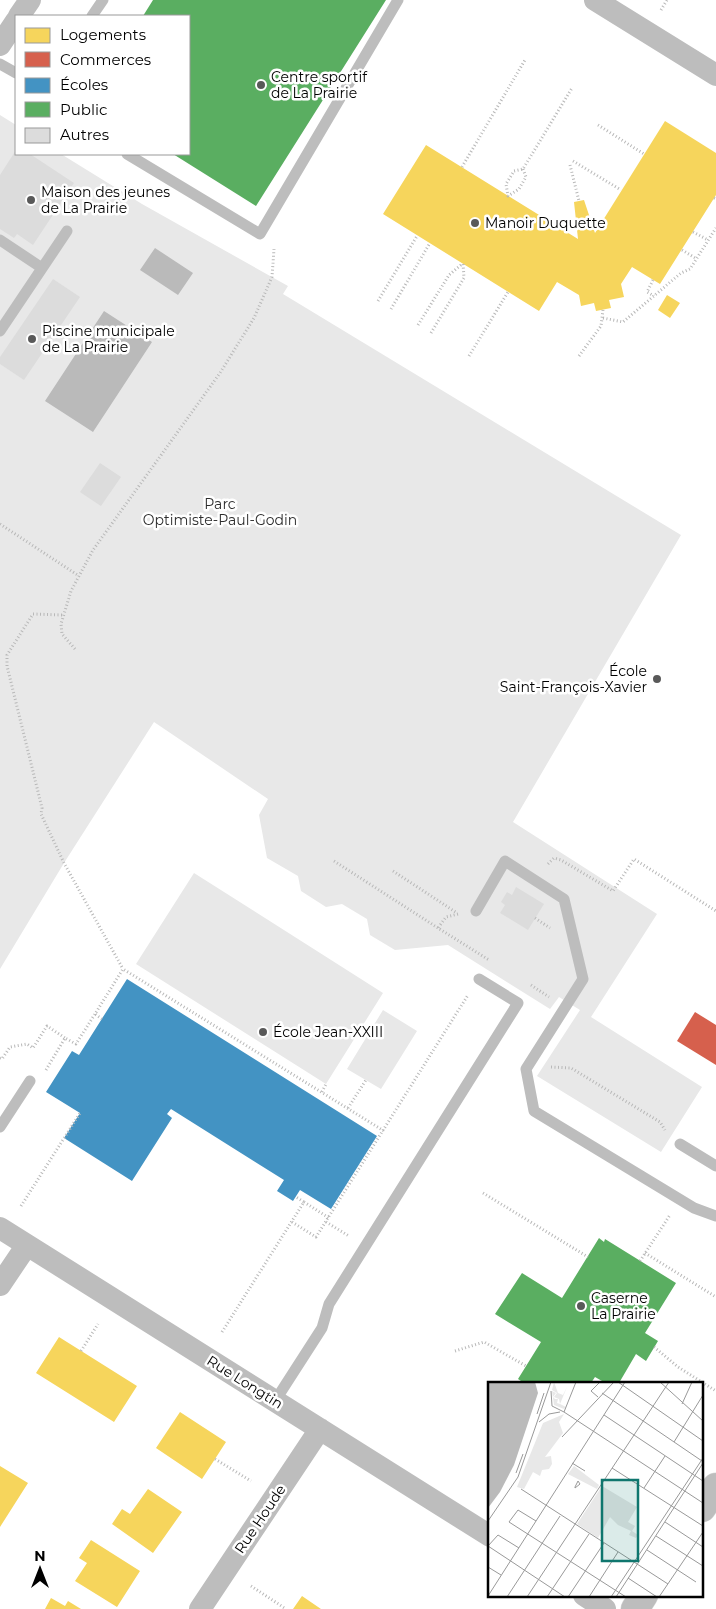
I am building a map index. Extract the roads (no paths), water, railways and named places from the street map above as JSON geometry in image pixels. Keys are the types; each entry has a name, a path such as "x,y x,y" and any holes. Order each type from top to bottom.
{"main road":[{"path":"704,1505 716,1487"},
{"path":"635,1609 643,1596"}],"street":[{"path":"20,15 30,0"},
{"path":"595,0 716,75"},
{"path":"0,45 15,22"},
{"name":"Rue Longtin","path":"0,1228 488,1535"},
{"path":"0,1285 27,1245"},
{"name":"Rue Houde","path":"200,1609 320,1429"},
{"path":"586,1596 605,1609"}],"lane":[{"path":"93,15 103,0"},
{"path":"129,155 260,234 398,0"},
{"path":"0,64 15,72"},
{"path":"0,331 67,231"},
{"path":"0,240 42,268"},
{"path":"476,911 505,861 564,898 583,979 526,1069 534,1111 680,1200 694,1208 716,1216"},
{"path":"275,1401 322,1328 329,1304 364,1246 518,1003 479,979"},
{"path":"0,1126 30,1081"},
{"path":"675,1141 716,1166"}],"place":[{"name":"Centre sportif de La Prairie","path":"261,85"},
{"name":"Maison des jeunes de La Prairie","path":"31,200"},
{"name":"Manoir Duquette","path":"475,223"},
{"name":"Piscine municipale de La Prairie","path":"32,339"},
{"name":"École Saint-François-Xavier","path":"657,679"},
{"name":"École Jean-XXIII","path":"263,1032"},
{"name":"Caserne La Prairie","path":"581,1306"}],"park label":[{"name":"Parc Optimiste-Paul-Godin","path":"220,512"}]}
